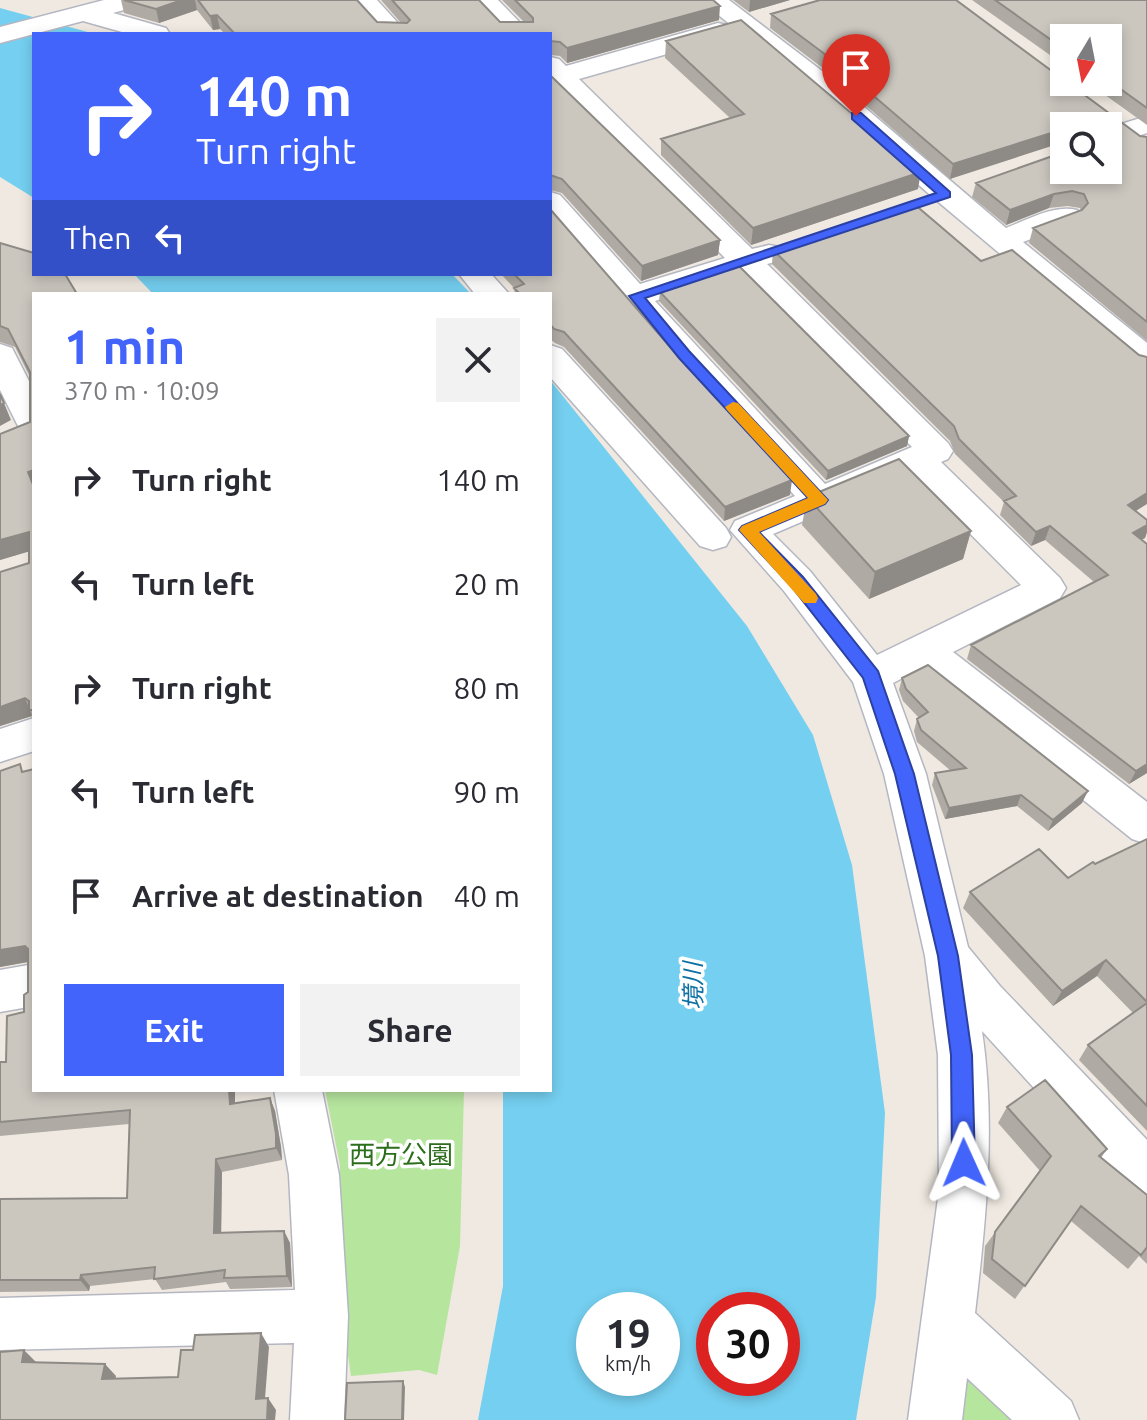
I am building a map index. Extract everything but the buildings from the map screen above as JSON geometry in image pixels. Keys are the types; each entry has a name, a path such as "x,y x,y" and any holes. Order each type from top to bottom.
{"street":[{"path":"0,35 133,0"},
{"path":"363,0 393,32"},
{"path":"483,0 516,32"},
{"path":"713,0 812,77 946,194 1147,360"},
{"path":"81,14 149,32"},
{"path":"554,73 771,16"},
{"path":"554,73 936,451 748,530 797,581 871,676 905,774 948,956 962,1055 964,1191 935,1420"},
{"path":"917,204 975,184"},
{"path":"552,203 684,354 819,500"},
{"path":"1001,240 1066,216"},
{"path":"636,296 803,242"},
{"path":"476,276 491,292"},
{"path":"0,355 32,423"},
{"path":"552,358 713,537"},
{"path":"0,439 32,428"},
{"path":"871,676 1047,588 917,459"},
{"path":"923,650 1142,814"},
{"path":"0,746 32,735"},
{"path":"948,956 984,1001 1147,1175"},
{"path":"0,991 32,985"},
{"path":"298,1092 314,1175 322,1316 317,1420"},
{"path":"0,1324 322,1316"},
{"path":"947,1323 1052,1420"}],"green space":[{"name":"西方公園","path":"325,1092 464,1092 460,1246 437,1375 419,1370 351,1376 341,1306 340,1165"},
{"path":"955,1349 1031,1420 947,1420"}],"water":[{"path":"0,8 88,32 32,32 32,197 0,177"},
{"path":"136,276 454,276 469,292 151,292"},
{"name":"境川","path":"552,382 747,626 813,735 852,865 885,1113 876,1297 856,1420 478,1420 503,1286 503,1092 552,1092"}],"slow traffic":[{"path":"733,407 819,500 748,530 810,598"}],"route":[{"path":"856,116 946,194 636,296 684,354 819,500 748,530 797,581 871,676 905,774 948,956 962,1055 964,1163"}]}
